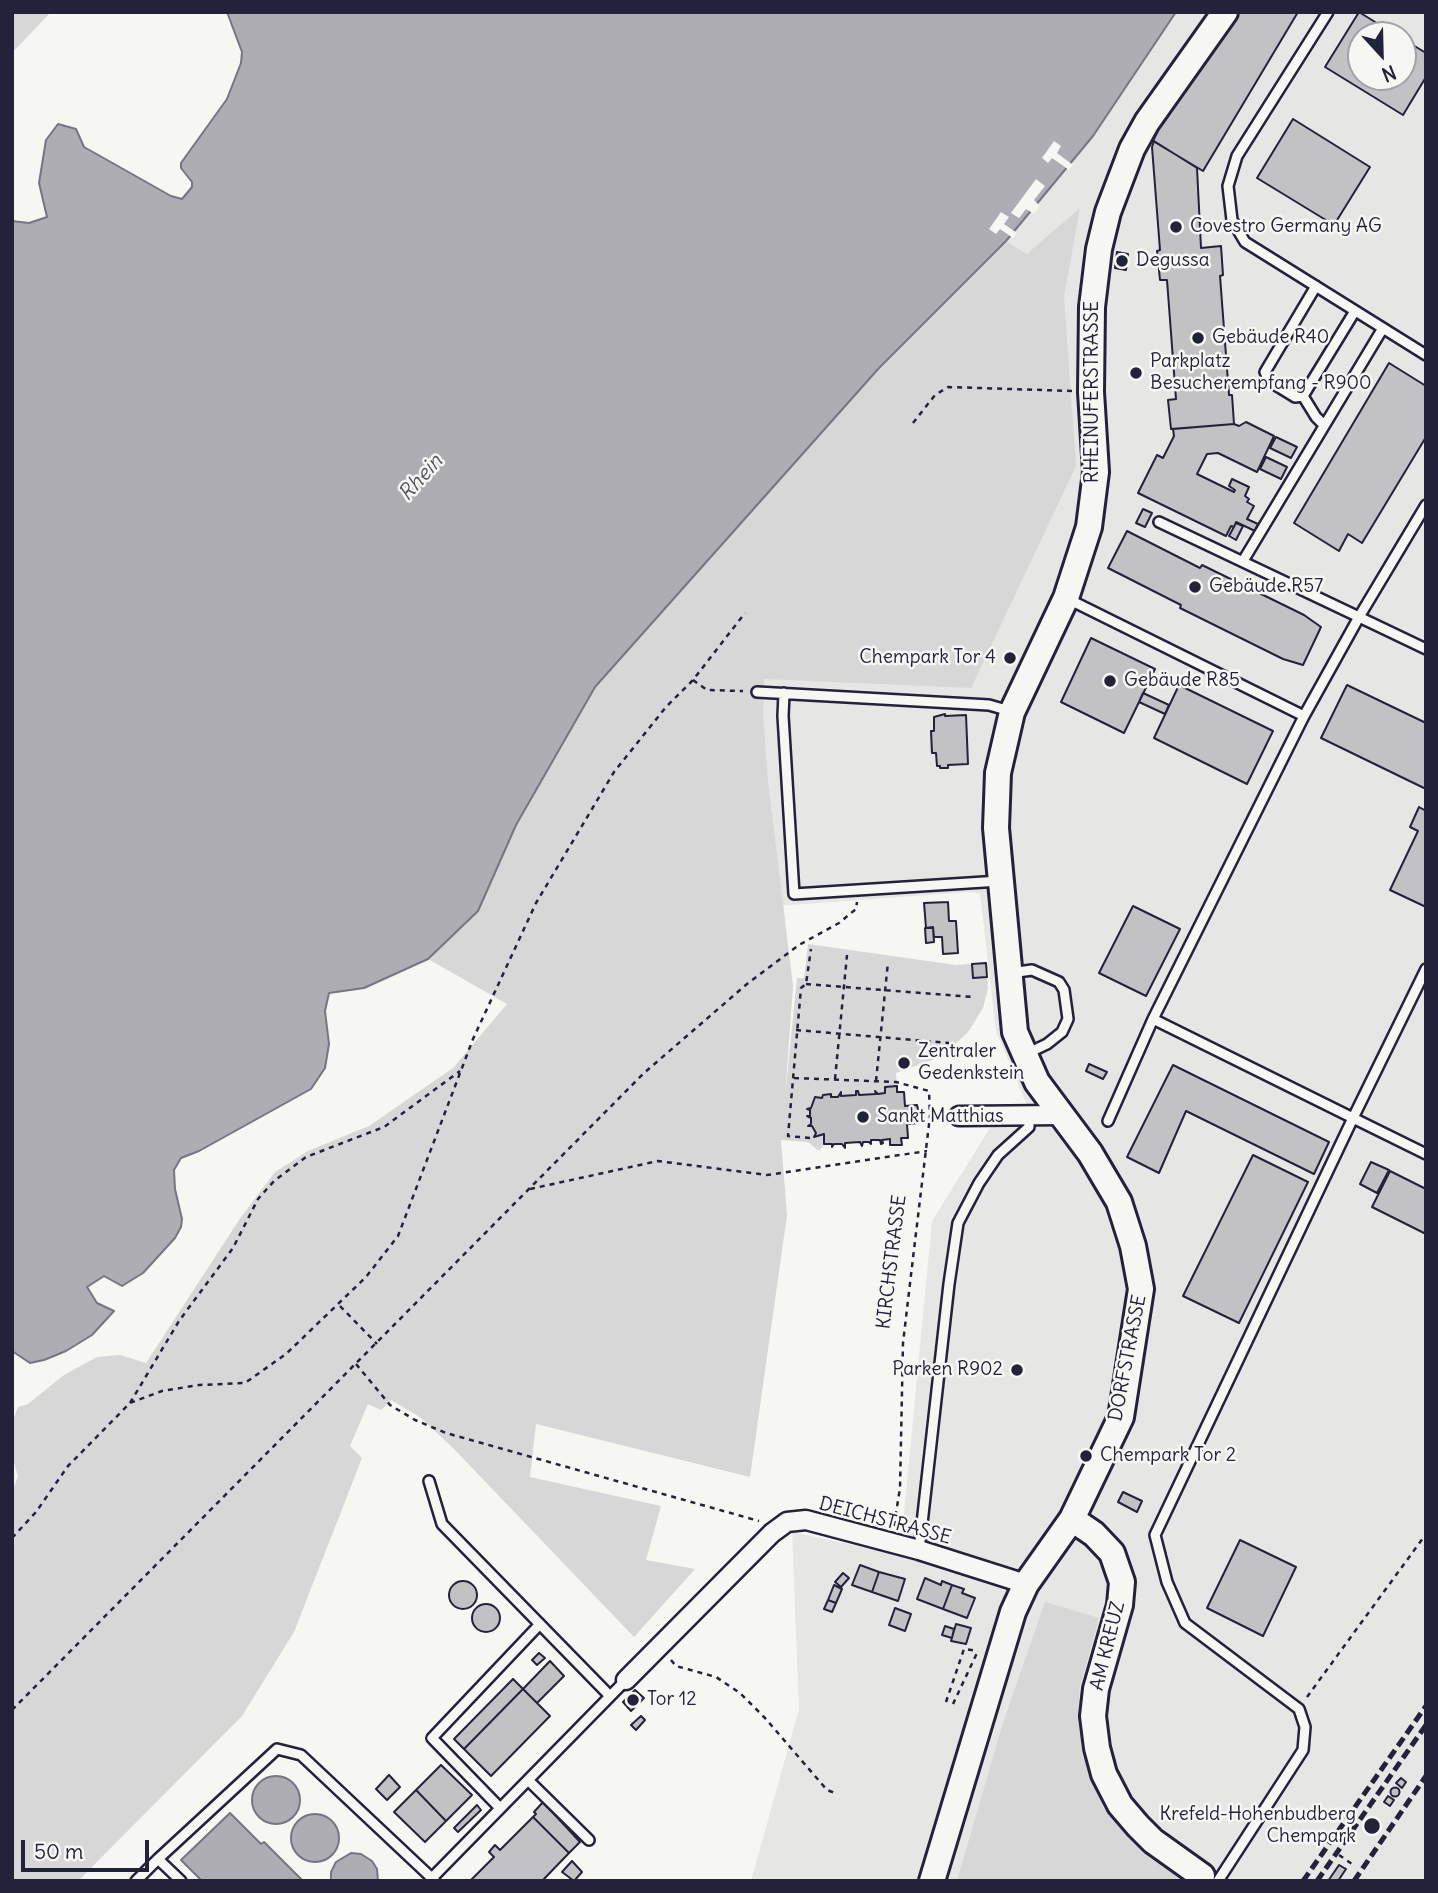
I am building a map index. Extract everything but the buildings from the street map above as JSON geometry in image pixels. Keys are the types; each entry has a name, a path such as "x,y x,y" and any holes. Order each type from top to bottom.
{"street":[{"name":"RHEINUFERSTRASSE","path":"1050,631 1066,598 1089,527 1096,472 1091,392 1093,280 1116,188 1147,122 1225,12"},
{"name":"DORFSTRASSE","path":"932,1881 990,1649 1013,1612 1026,1584 1072,1519 1121,1417 1141,1289 1133,1246 1119,1202 1090,1153 1037,1082 1015,1032 996,828 998,773 1012,712 1050,631"},
{"path":"959,1116 1060,1115"},
{"name":"AM KREUZ","path":"1072,1519 1094,1534 1112,1553 1122,1582 1120,1605 1096,1689 1093,1716 1104,1774 1120,1805 1153,1841 1210,1878"},
{"name":"DEICHSTRASSE","path":"626,1680 772,1533 787,1522 806,1520 919,1550 1026,1584"}],"lane":[{"path":"1328,12 1237,156 1228,186 1232,220 1245,242 1426,355"},
{"path":"1303,396 1295,397 1269,381 1265,372 1316,286"},
{"path":"1303,396 1355,311"},
{"path":"1243,561 1383,328"},
{"path":"1303,396 1324,425"},
{"path":"1108,1121 1153,1019 1304,716 1426,505"},
{"path":"1159,522 1426,649"},
{"path":"1066,598 1304,716"},
{"path":"757,692 989,705 1012,712"},
{"path":"784,693 783,716 794,894 1000,881"},
{"path":"1210,1878 1303,1750 1305,1727 1299,1709 1185,1623 1167,1582 1155,1535 1426,969"},
{"path":"1009,973 1032,970 1059,982 1064,990 1067,1006 1068,1019 1062,1032 1047,1044 1024,1055"},
{"path":"1153,1019 1426,1154"},
{"path":"919,1550 951,1263 958,1223 979,1183 998,1156 1029,1127 1030,1116"},
{"path":"429,1481 442,1524 610,1696"},
{"path":"500,1808 432,1738 540,1624"},
{"path":"136,1881 276,1749 301,1755 432,1880 626,1680"},
{"path":"528,1780 589,1840"},
{"path":"158,1859 181,1881"}],"path":[{"path":"912,423 936,395 948,387 1091,392"},
{"path":"130,1402 162,1391 199,1385 245,1383 286,1354 339,1305 366,1277 398,1236 473,1039 536,903 614,772 666,707 693,680 745,613"},
{"path":"693,680 707,690 757,692"},
{"path":"12,1710 644,1073 747,984 799,945 839,923 856,909 857,890"},
{"path":"806,984 811,949"},
{"path":"835,1079 847,955"},
{"path":"876,1081 888,962"},
{"path":"810,1138 788,1136 801,988 806,984 973,997"},
{"path":"796,1030 949,1043"},
{"path":"12,1538 36,1512 68,1466 130,1402 180,1321 233,1248 258,1199 274,1181 306,1157 384,1127 462,1069"},
{"path":"793,1078 897,1082 929,1091 930,1116 959,1116"},
{"name":"KIRCHSTRASSE","path":"890,1543 900,1488 903,1343 930,1116"},
{"path":"530,1189 658,1161 767,1175 927,1151"},
{"path":"339,1305 377,1344"},
{"path":"356,1364 390,1405 415,1420 446,1433 733,1512 761,1521 772,1533"},
{"path":"1299,1709 1426,1534"},
{"path":"659,1648 676,1666 716,1677 740,1693 827,1790 835,1793"},
{"path":"946,1702 964,1649 990,1649"},
{"path":"953,1704 974,1656 990,1649"},
{"path":"1339,1855 1355,1866"},
{"path":"1342,1867 1347,1861"}],"shaded area":[{"path":"12,12 51,12 12,53"},
{"path":"1176,12 1426,12 1426,1881 751,1881 799,1709 792,1532 900,1555 932,1221 990,1128 1027,1105 996,1031 980,894 969,892 777,906 692,675 1026,255 1006,241 1093,136"},
{"path":"1080,208 1064,297 1076,466 971,688 764,679 763,715 768,781 793,986 785,1097 797,978 804,978 808,944 956,965 986,963 988,988 983,1008 968,1032 941,1057 896,1073 897,1086 885,1093 878,1094 876,1091 876,1094 859,1095 857,1091 856,1095 841,1096 840,1092 838,1097 831,1097 830,1094 822,1098 815,1097 811,1108 807,1109 810,1110 810,1116 807,1117 811,1118 808,1127 812,1126 816,1133 814,1137 824,1134 825,1143 819,1151 808,1142 781,1140 787,1215 750,1477 536,1424 530,1477 661,1506 646,1560 695,1569 634,1637 420,1417 391,1400 381,1410 368,1404 350,1446 362,1458 294,1632 242,1716 78,1881 12,1881 12,1492 18,1476 12,1457 12,1423 18,1407 28,1404 64,1375 97,1357 120,1355 146,1363 241,1217 275,1172 308,1151 369,1126 453,1068 507,1004 428,959 478,911 516,825 595,687 879,368 1006,241 1027,254"},
{"path":"1045,1602 1099,1618 1079,1690 1082,1752 1103,1807 1137,1843 1182,1881 957,1881 1002,1726"}],"water":[{"name":"Rhein","path":"227,12 1176,12 1093,136 1006,241 879,368 595,687 516,825 478,911 428,959 364,988 329,993 325,1011 329,1044 325,1068 311,1089 199,1151 181,1158 174,1170 182,1219 175,1238 143,1273 122,1286 104,1276 87,1287 97,1303 114,1311 92,1335 66,1351 30,1363 12,1351 12,221 29,223 47,217 39,183 46,140 58,124 76,129 84,147 171,196 182,199 192,187 192,182 181,168 181,163 227,99 241,63 242,52"},
{"path":"276,1776 293,1783 300,1800 293,1817 276,1824 259,1817 252,1800 259,1783"},
{"path":"230,1813 303,1881 202,1881 181,1860"},
{"path":"315,1814 332,1821 339,1838 332,1855 315,1862 298,1855 291,1838 298,1821"},
{"path":"351,1853 361,1854 372,1861 377,1869 378,1881 331,1881 331,1872 336,1862"}],"pier":[{"path":"1054,141 1061,146 1057,153 1073,165 1069,170 1052,158 1048,163 1042,158"},
{"path":"1036,179 1045,186 1034,200 1040,206 1034,214 1026,209 1019,218 1011,213"},
{"path":"1001,212 1009,217 1004,224 1017,233 1013,238 1000,229 996,234 989,229"}],"railway":[{"path":"1303,1881 1426,1706"},
{"path":"1317,1881 1426,1725"},
{"path":"1354,1881 1426,1776"}],"place":[{"name":"Covestro Germany AG","path":"1176,227"},
{"name":"Degussa","path":"1122,261"},
{"name":"Gebäude R40","path":"1198,338"},
{"name":"Parkplatz Besucherempfang - R900","path":"1136,373"},
{"name":"Gebäude R57","path":"1195,587"},
{"name":"Chempark Tor 4","path":"1010,658"},
{"name":"Gebäude R85","path":"1110,681"},
{"name":"Zentraler Gedenkstein","path":"904,1063"},
{"name":"Sankt Matthias","path":"863,1117"},
{"name":"Parken R902","path":"1017,1370"},
{"name":"Chempark Tor 2","path":"1086,1456"},
{"name":"Tor 12","path":"633,1700"},
{"name":"Krefeld-Hohenbudberg Chempark","path":"1372,1826"}]}
